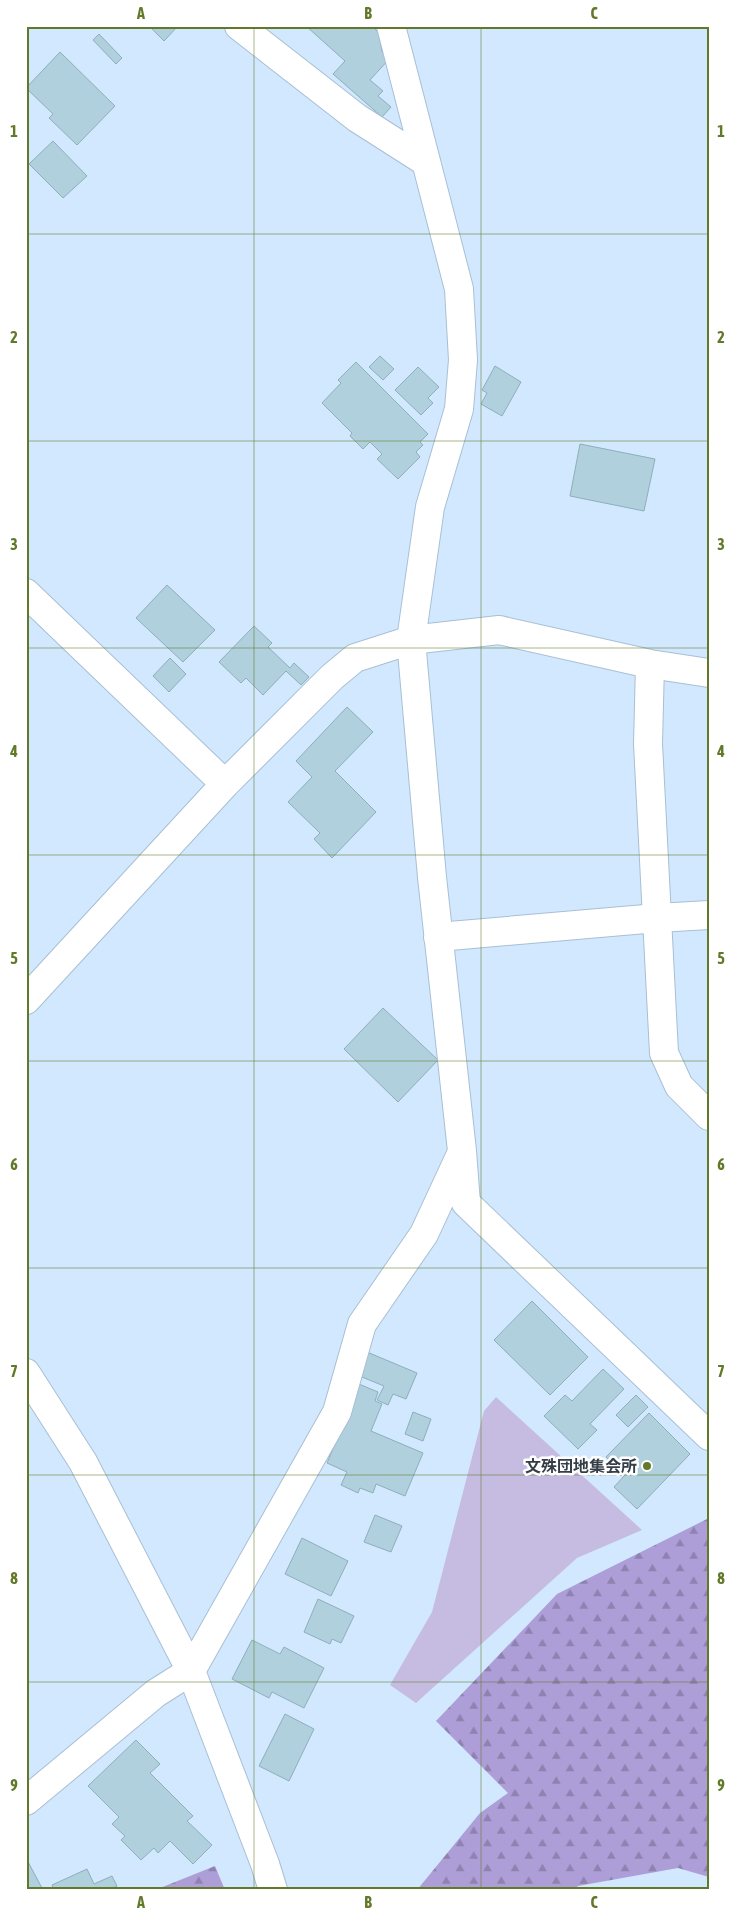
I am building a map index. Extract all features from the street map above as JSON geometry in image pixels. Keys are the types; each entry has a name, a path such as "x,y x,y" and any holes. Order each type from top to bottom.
{"street":[{"path":"239,26 357,118 426,162"},
{"path":"391,26 459,289 463,360 459,409 430,507 411,640 438,937 466,1203 709,1436"},
{"path":"26,593 225,784"},
{"path":"26,1000 225,784 332,677 355,658 411,640 499,630 650,664 709,673"},
{"path":"650,664 648,744 664,1053 679,1086 709,1116"},
{"path":"438,937 709,915"},
{"path":"26,1801 156,1693 191,1671 337,1412 362,1324 424,1234 462,1151"},
{"path":"26,1373 83,1462 191,1671 262,1855 273,1890"}],"shaded area":[{"path":"496,1397 642,1530 577,1558 416,1703 390,1685 432,1612 484,1411"}],"green space":[{"path":"709,1518 709,1877 678,1868 578,1886 573,1890 417,1890 480,1813 508,1793 436,1721 557,1594"},
{"path":"215,1866 225,1890 155,1890"}],"building":[{"path":"149,26 178,26 164,41"},
{"path":"306,26 372,26 379,33 382,52 390,58 370,80 383,91 378,96 391,107 382,117 333,74 345,61"},
{"path":"99,34 122,58 116,64 93,40"},
{"path":"60,52 115,106 77,145 49,118 53,114 26,88"},
{"path":"53,141 87,176 63,198 29,164"},
{"path":"380,356 394,369 383,380 369,367"},
{"path":"356,362 428,434 420,442 423,445 416,452 420,457 398,479 377,459 382,454 370,442 363,449 350,436 352,433 322,403 341,383 338,380"},
{"path":"495,366 521,382 502,416 481,404 487,393 482,390"},
{"path":"418,367 439,387 428,398 433,403 421,415 395,390"},
{"path":"580,444 655,459 644,511 570,496"},
{"path":"167,585 215,630 183,662 136,618"},
{"path":"254,626 272,643 268,647 290,668 294,663 309,677 301,685 286,671 263,695 246,678 241,683 219,662"},
{"path":"170,658 186,674 169,692 153,676"},
{"path":"347,707 373,732 335,771 376,812 332,858 314,839 320,833 288,802 312,777 296,761"},
{"path":"383,1008 438,1060 398,1102 344,1049"},
{"path":"532,1301 588,1357 550,1395 494,1340"},
{"path":"367,1352 417,1373 406,1399 393,1394 388,1405 377,1400 384,1386 357,1375"},
{"path":"603,1369 624,1389 590,1424 597,1430 578,1449 544,1416 565,1395 572,1401"},
{"path":"354,1382 378,1392 375,1401 382,1404 371,1431 423,1453 405,1496 376,1484 373,1493 360,1488 358,1493 341,1485 347,1472 327,1463 352,1403"},
{"path":"636,1395 648,1407 628,1427 616,1415"},
{"path":"413,1412 431,1419 423,1441 405,1434"},
{"name":"文殊団地集会所","path":"649,1413 690,1454 637,1509 614,1487 625,1475 606,1457"},
{"path":"375,1515 402,1526 391,1552 364,1542"},
{"path":"302,1538 348,1561 331,1596 285,1574"},
{"path":"318,1599 354,1616 341,1643 332,1639 330,1644 304,1632"},
{"path":"252,1640 280,1654 284,1647 324,1668 304,1708 272,1692 269,1698 232,1679"},
{"path":"285,1714 314,1729 289,1781 259,1766"},
{"path":"136,1740 160,1764 150,1773 193,1816 187,1821 212,1845 193,1864 170,1841 158,1853 154,1848 141,1860 121,1840 125,1836 112,1824 119,1817 88,1786"},
{"path":"26,1858 43,1890 26,1890"},
{"path":"87,1869 94,1884 112,1876 117,1886 109,1890 54,1890 52,1885"}],"place":[{"name":"文殊団地集会所","path":"647,1466"}]}
